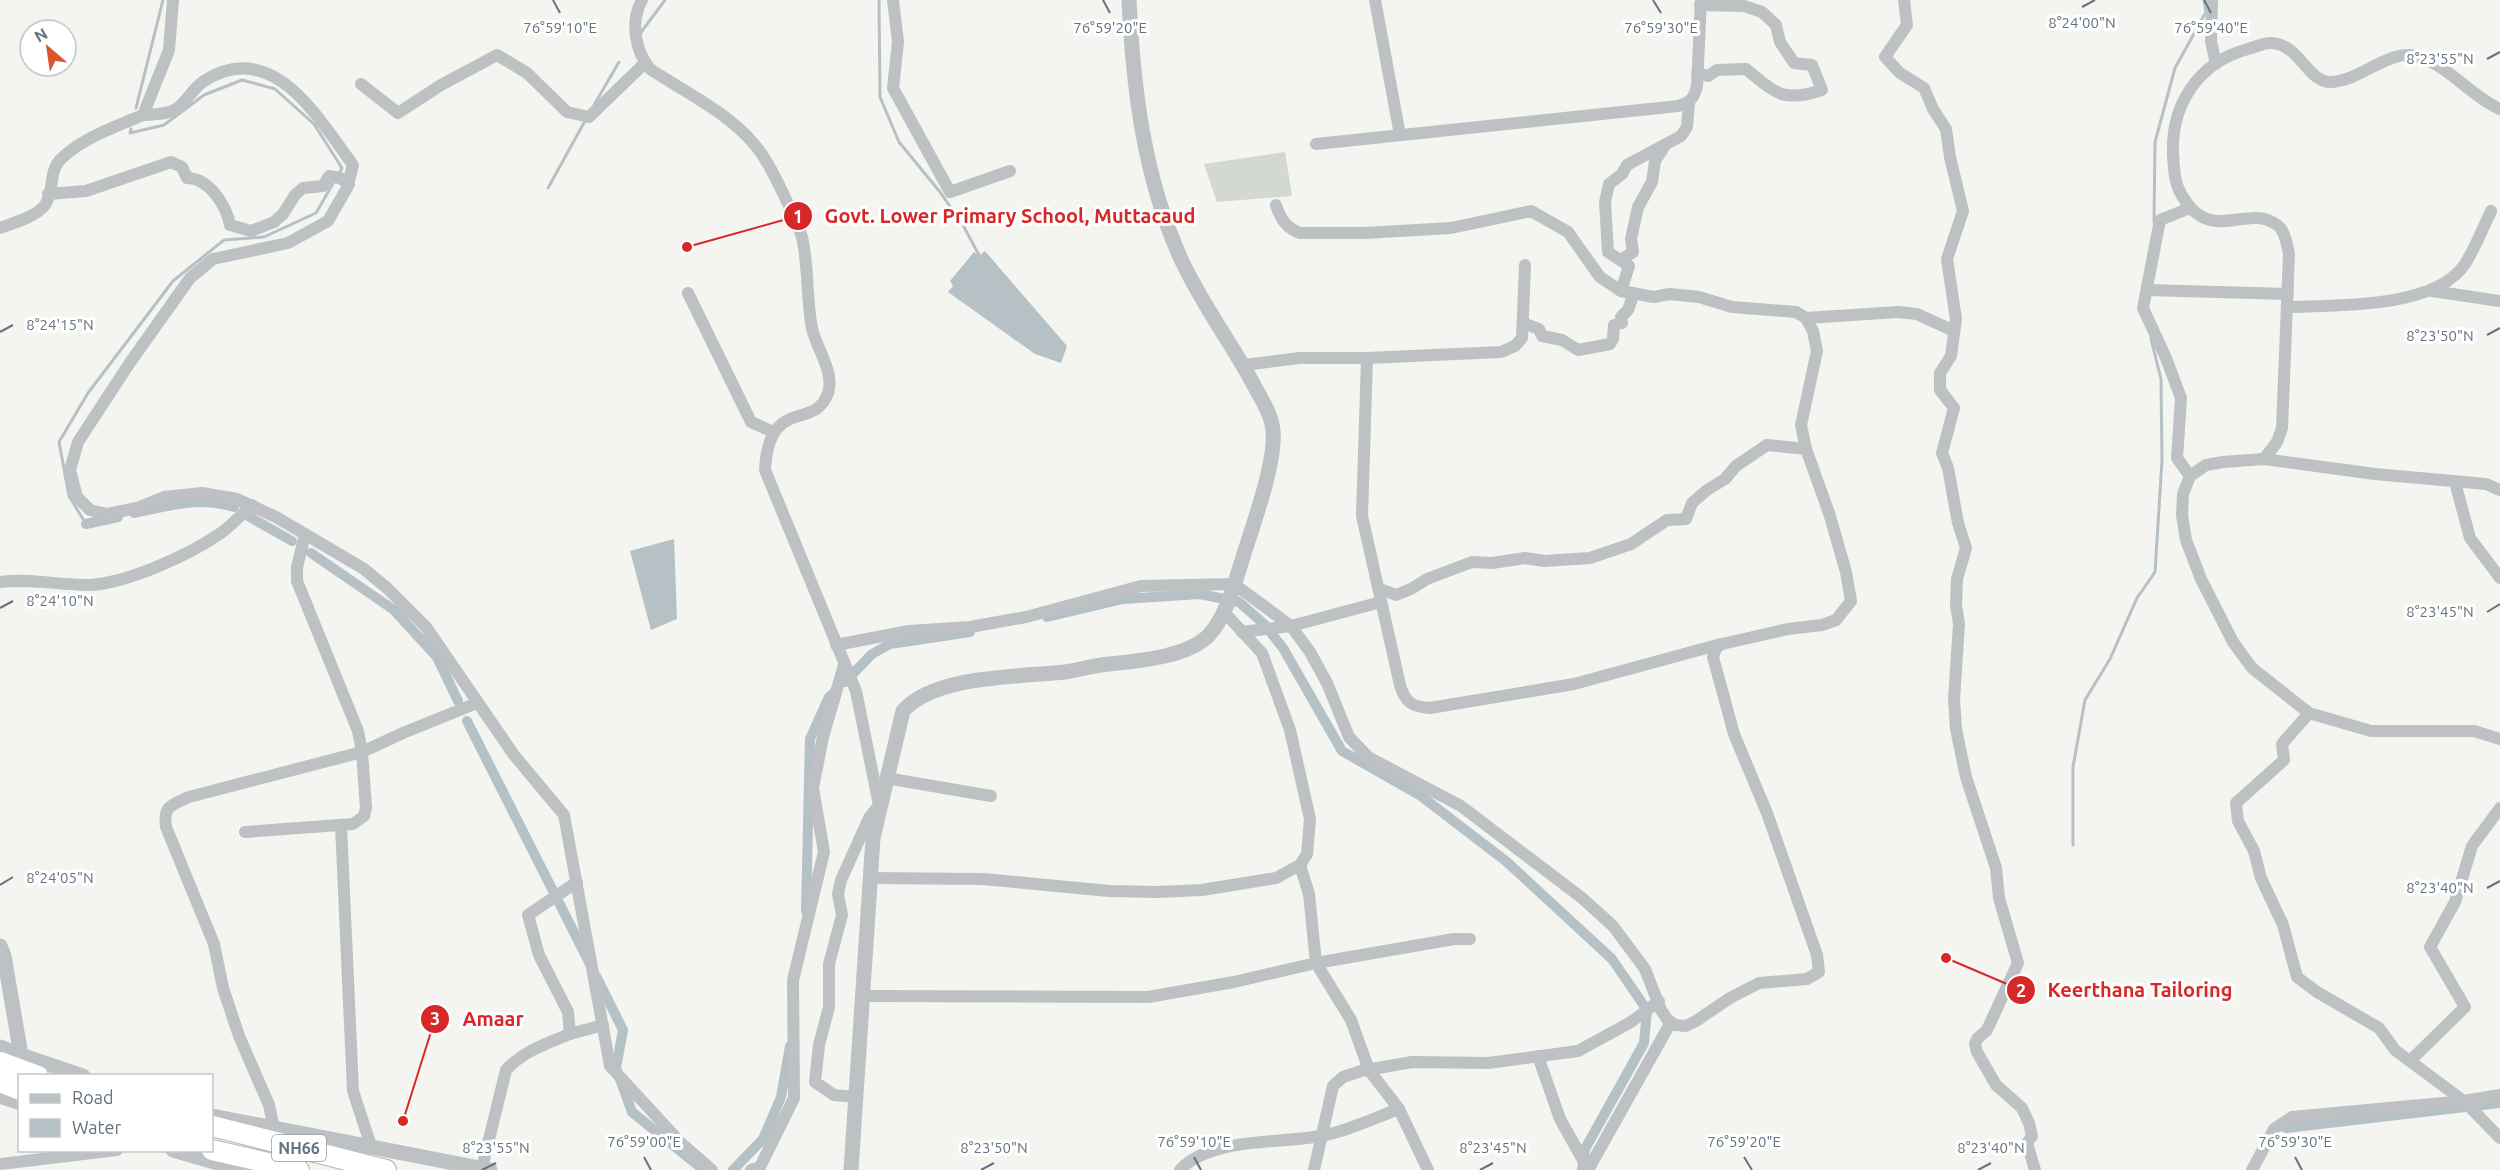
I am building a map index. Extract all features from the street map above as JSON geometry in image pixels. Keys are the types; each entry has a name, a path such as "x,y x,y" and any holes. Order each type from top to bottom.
{"highway":[{"path":"0,1062 33,1074"},
{"path":"0,1082 18,1089"},
{"name":"NH66","path":"213,1126 386,1170"},
{"name":"NH66","path":"213,1150 299,1170"}],"street":[{"path":"143,115 169,50 173,0"},
{"path":"642,0 637,9 635,29 645,63 650,69 736,126 754,143 769,164 801,236 812,330 831,382 825,400 819,407 811,412 785,420 773,432 766,450 765,470 856,691 879,805 869,818 841,880 838,894 842,915 829,964 829,1006 819,1045 815,1082 834,1095 855,1097"},
{"path":"893,0 898,42 893,88 950,192 1010,171"},
{"path":"851,1170 873,838 903,711 912,700 941,687 1002,677 1065,672 1170,654 1208,636 1223,611 1233,586 1271,464 1273,432 1270,417 1244,365 1214,319 1182,261 1158,196 1142,131 1128,0"},
{"path":"1374,0 1400,135"},
{"path":"1904,0 1906,25 1885,57 1900,73 1924,88 1933,109 1946,129 1963,211 1947,259 1956,319 1951,356 1940,373 1940,390 1954,408 1942,453 1948,468 1958,523 1966,548 1957,579 1956,605 1959,643 1954,699 1956,729 1966,777 1996,867 1999,898 2018,963 1987,1030 1975,1044 1977,1052 1996,1085 2022,1108 2032,1136 2027,1143 2035,1170"},
{"path":"2212,0 2211,41 2216,64"},
{"path":"1316,144 1678,106 1689,102 1695,95 1700,2 1744,6 1762,12 1776,25 1780,42 1794,63 1812,64 1822,90 1807,95 1777,94 1746,69 1717,70 1708,76 1697,73"},
{"path":"2264,459 2277,442 2282,428 2289,254 2284,235 2278,225 2264,219 2209,221 2198,217 2190,208 2179,192 2174,173 2172,136 2181,103 2203,74 2216,64 2241,51 2270,43 2290,49 2309,70 2328,82 2343,80 2401,56 2413,55 2429,60 2500,109"},
{"path":"361,84 398,113 441,85 497,55 527,73 567,112 589,117 645,63"},
{"path":"0,228 29,216 45,205 54,169 61,158 105,130 143,115 166,113 177,109 202,82 218,74 249,68 266,73 301,95 314,112 353,165 340,179 328,221 288,243 213,259 190,278 129,364 78,442 70,470 77,497 90,510 107,514 137,508 164,497 202,493 237,499 276,517 364,569 387,588 426,627 514,755 564,815 610,1066 681,1143 712,1170"},
{"path":"1523,323 1539,329 1542,336 1562,339 1578,350 1610,344 1613,339 1614,325 1622,323 1621,317 1629,310 1629,266 1608,252 1605,202 1609,184 1622,174 1627,165 1681,136 1688,127 1689,102"},
{"path":"1621,260 1633,252 1631,239 1638,207 1652,182 1654,161 1668,142"},
{"path":"48,194 86,191 171,162 182,167 187,178 196,178 210,189 228,215 230,225 251,231 274,222 303,188 323,186 329,176 340,179"},
{"path":"1276,205 1280,217 1292,230 1300,233 1365,233 1451,228 1531,211 1568,232 1600,278 1628,292 1654,297 1670,294 1699,297 1732,307 1796,312 1806,318 1813,331 1817,351 1801,425 1806,449 1827,505 1846,572 1851,601 1836,620 1822,625 1788,629 1722,644 1574,684 1430,708 1416,707 1403,696 1362,516 1367,358"},
{"path":"2190,208 2160,220 2143,308 2166,358 2181,399 2177,459 2190,476"},
{"path":"2287,308 2379,301 2412,297 2432,291 2450,280 2464,265 2491,211"},
{"path":"1244,365 1299,357 1367,358 1501,352 1515,346 1522,338 1526,265"},
{"path":"2147,290 2288,294"},
{"path":"2432,291 2500,301"},
{"path":"688,293 751,422 773,432"},
{"path":"1806,318 1898,312 1917,314 1954,331"},
{"path":"1378,588 1396,595 1427,579 1472,562 1492,563 1525,558 1544,561 1572,560 1590,558 1609,552 1631,544 1666,520 1686,519 1692,503 1707,490 1725,480 1736,466 1767,445 1806,449"},
{"path":"2500,490 2486,484 2375,474 2264,459 2206,465 2190,476 2183,494 2182,515 2186,540 2200,579 2233,642 2252,668 2309,713 2371,731 2474,731 2500,739"},
{"path":"2455,482 2470,538 2500,578"},
{"path":"0,582 14,580 88,585 114,583 137,576 221,533 252,505"},
{"path":"245,832 353,824 364,816 366,808 362,752 358,731 297,581 297,567 305,535"},
{"path":"836,645 909,631 970,627 1026,616 1141,586 1233,586 1292,626 1327,683 1343,727 1357,747 1368,757 1461,806 1582,898 1613,926 1645,969 1661,1010 1671,1022 1686,1026 1759,983 1806,979 1820,972 1817,955 1775,835 1749,765 1734,734 1725,705 1713,657 1716,648 1722,644"},
{"path":"1242,632 1292,626 1381,602"},
{"path":"871,878 983,879 1109,891 1158,892 1202,890 1276,878 1300,865 1307,854 1310,819 1290,730 1262,654 1223,611"},
{"path":"751,1170 760,1167 794,1098 793,980 824,852 813,788 823,737 844,665"},
{"path":"274,1129 269,1105 239,1036 223,988 214,944 166,827 164,815 168,808 189,797 362,752 477,703"},
{"path":"2309,713 2282,744 2284,760 2236,803 2238,821 2254,851 2261,878 2283,925 2297,977 2316,992 2379,1028 2395,1050 2465,1101 2500,1138"},
{"path":"886,778 991,796"},
{"path":"2410,1061 2465,1006 2430,947 2455,902 2472,846 2500,808"},
{"path":"341,825 353,1091 371,1146"},
{"path":"1300,865 1309,894 1316,963 1351,1020 1369,1070 1399,1109 1428,1170"},
{"path":"570,1034 568,1012 539,955 528,915 577,882"},
{"path":"862,996 1148,997 1234,982 1316,963 1454,939 1470,939"},
{"path":"0,946 4,957 21,1055"},
{"path":"1314,1170 1333,1086 1343,1077 1412,1062 1488,1063 1578,1051 1631,1022 1658,1001"},
{"path":"1588,1170 1671,1022"},
{"path":"213,1116 486,1169 506,1070 515,1060 530,1050 570,1034 603,1025"},
{"path":"0,1047 77,1074"},
{"path":"1538,1056 1560,1119 1588,1170"},
{"path":"2252,1170 2274,1129 2292,1117 2465,1101 2500,1095"},
{"path":"0,1096 18,1102"},
{"path":"1180,1170 1197,1158 1230,1146 1322,1136 1399,1109"},
{"path":"0,1164 100,1152"},
{"path":"180,1152 242,1170"}],"shaded area":[{"path":"1285,152 1292,196 1217,202 1204,164"}],"water":[{"path":"985,251 1067,346 1061,363 1035,354 948,292 953,286 950,281 974,252 979,256"},
{"path":"674,539 677,619 651,630 630,551"}],"waterway":[{"path":"136,108 163,0"},
{"path":"639,35 665,0"},
{"path":"879,0 880,97 899,142 940,192 963,225 981,259"},
{"path":"2154,222 2155,142 2175,68 2206,12 2204,0"},
{"path":"594,105 619,62"},
{"path":"131,129 130,133 164,125 204,95 242,80 275,89 314,124 342,168 338,175"},
{"path":"548,188 585,121"},
{"path":"86,524 69,496 59,442 88,393 173,281 224,240 264,237 316,213 335,180"},
{"path":"2073,845 2073,767 2085,700 2110,659 2137,598 2155,572 2162,460 2161,379 2151,339"},
{"path":"134,513 196,502 234,507"},
{"path":"248,516 292,541"},
{"path":"86,524 118,517"},
{"path":"311,553 394,610 437,657 458,701"},
{"path":"1047,617 1123,599 1200,594 1239,602 1264,624 1283,648 1342,751 1421,796 1507,862 1612,959 1647,1010 1644,1043 1585,1149 1582,1170"},
{"path":"845,682 872,654 890,644 970,632"},
{"path":"806,911 810,739 829,697 834,693"},
{"path":"467,721 589,962"},
{"path":"596,976 623,1030 616,1068 632,1112 700,1167"},
{"path":"733,1170 763,1139 781,1097 790,1046"},
{"path":"2286,1128 2500,1103"}],"place":[{"name":"Govt. Lower Primary School, Muttacaud","path":"687,247"},
{"name":"Keerthana Tailoring","path":"1946,958"},
{"name":"Amaar","path":"403,1121"}]}
